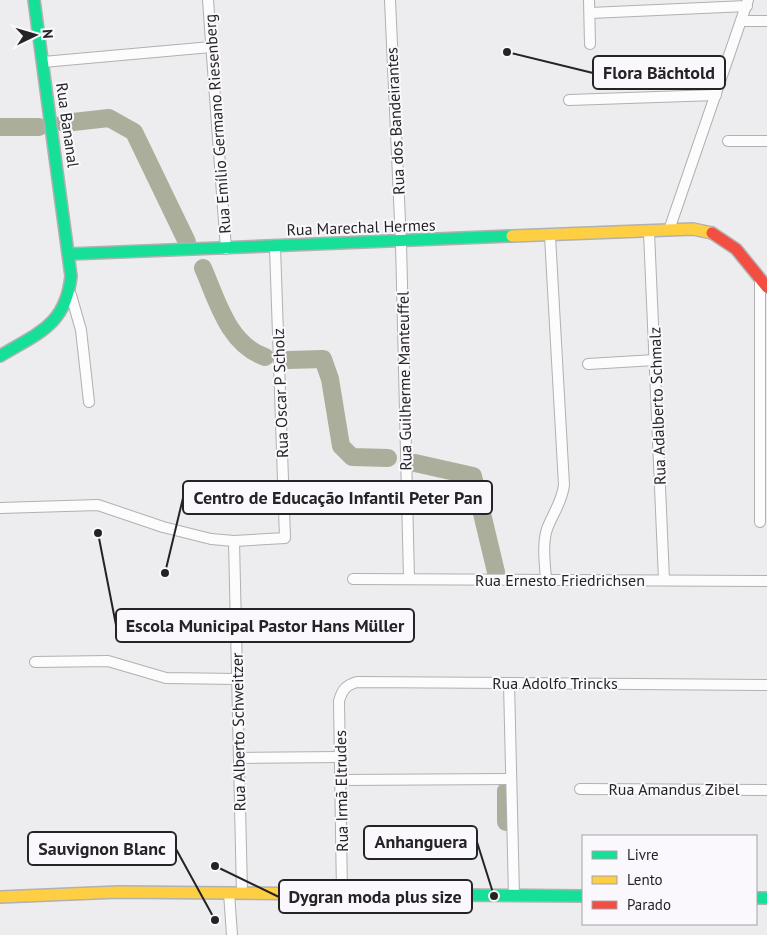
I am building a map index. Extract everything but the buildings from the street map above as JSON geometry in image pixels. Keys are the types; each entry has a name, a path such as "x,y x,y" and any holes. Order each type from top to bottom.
{"street":[{"name":"Rua Bananal","path":"34,0 70,254"},
{"name":"Rua Emílio Germano Riesenberg","path":"208,0 226,248"},
{"name":"Rua dos Bandeirantes","path":"390,0 401,242"},
{"path":"589,0 590,44"},
{"path":"590,13 667,5 748,3 669,230"},
{"path":"742,21 767,21"},
{"path":"43,62 211,47"},
{"path":"569,100 716,95"},
{"path":"728,141 767,140"},
{"name":"Rua Marechal Hermes","path":"70,254 703,230 722,237 742,252 764,282"},
{"name":"Rua Adalberto Schmalz","path":"650,232 664,580"},
{"path":"546,580 545,541 548,529 562,500 564,486 550,236"},
{"name":"Rua Guilherme Manteuffel","path":"401,242 409,579"},
{"name":"Rua Oscar P Scholz","path":"234,541 285,538 275,247"},
{"path":"70,254 72,274 71,295 81,330 89,402"},
{"path":"760,522 764,282"},
{"path":"0,356 55,320 65,308 71,295"},
{"path":"588,364 655,360"},
{"path":"0,508 98,505 163,527 206,538 234,541"},
{"name":"Rua Alberto Schweitzer","path":"234,541 242,893"},
{"name":"Rua Ernesto Friedrichsen","path":"353,579 767,581"},
{"path":"35,662 108,661 166,678 237,679"},
{"name":"Rua Adolfo Trincks","path":"344,689 357,682 767,684"},
{"path":"509,683 514,896"},
{"name":"Rua Irmã Eltrudes","path":"342,894 339,701 344,689"},
{"path":"239,758 340,757"},
{"path":"340,780 511,779"},
{"name":"Rua Amandus Zibel","path":"580,789 767,790"},
{"path":"0,897 118,892 582,896"},
{"path":"229,893 232,935"}],"waterway":[{"path":"64,123 109,118 134,132 187,242"},
{"path":"0,127 39,127"},
{"path":"203,268 225,320 233,332 252,351 265,357"},
{"path":"288,360 323,359 330,379 341,446 352,457 388,458"},
{"path":"415,463 473,476 496,572"},
{"path":"506,791 506,822"}],"traffic: fast":[{"path":"0,356 38,334 56,317 68,293 71,276 34,0"},
{"path":"70,254 512,236"},
{"path":"343,894 582,896"},
{"path":"757,898 767,898"}],"traffic: slow":[{"path":"512,236 693,229 712,233"},
{"path":"0,897 118,892 343,894"}],"traffic: jam":[{"path":"712,233 736,249 767,287"}],"place":[{"name":"Flora Bächtold","path":"507,52"},
{"name":"Escola Municipal Pastor Hans Müller","path":"98,533"},
{"name":"Centro de Educação Infantil Peter Pan","path":"165,573"},
{"name":"Dygran moda plus size","path":"215,866"},
{"name":"Anhanguera","path":"494,896"},
{"name":"Sauvignon Blanc","path":"215,920"}]}
